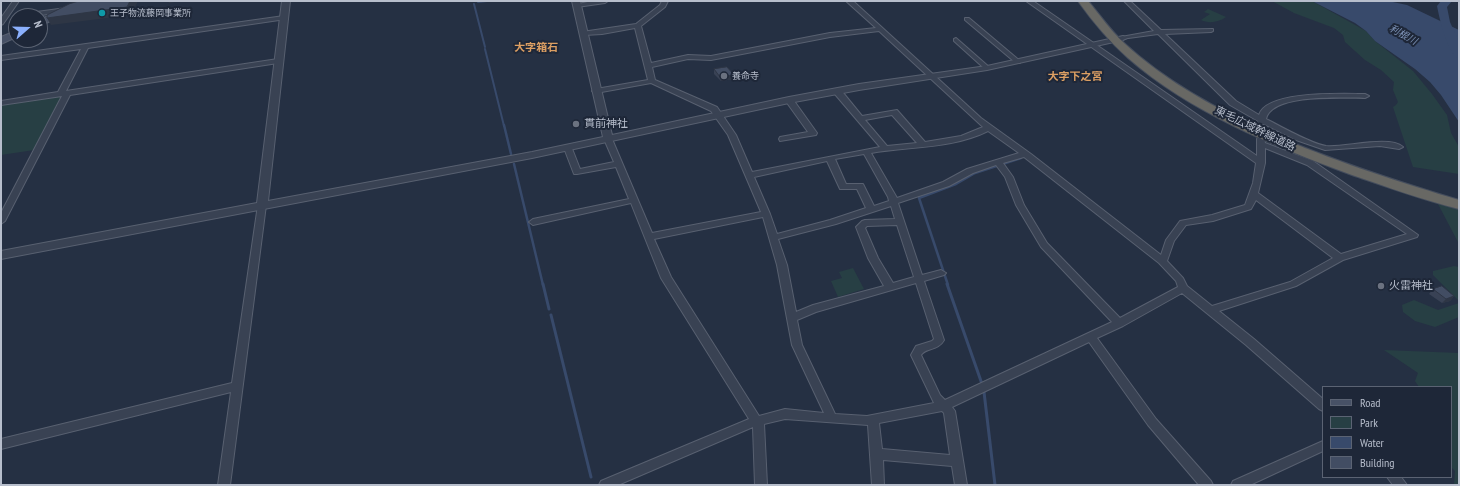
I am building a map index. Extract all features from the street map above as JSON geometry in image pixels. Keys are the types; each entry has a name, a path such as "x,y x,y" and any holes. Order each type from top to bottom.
{"highway":[{"name":"東毛広域幹線道路","path":"1083,1 1135,58 1172,85 1248,127 1306,153 1459,204"},
{"name":"東毛広域幹線道路","path":"1091,1 1119,39"},
{"name":"東毛広域幹線道路","path":"1425,192 1459,199"}],"main road":[{"path":"48,19 87,1"}],"street":[{"path":"2,20 16,1"},
{"path":"224,485 262,205 286,1"},
{"path":"605,1 576,3 608,139 670,286 760,428 761,485"},
{"path":"584,33 602,32 638,26 663,6 665,1"},
{"path":"849,1 932,76 965,110 987,128 1025,154 1162,261 1180,280 1183,288 1212,310 1322,405"},
{"path":"1029,1 1261,163"},
{"path":"1126,1 1233,103 1261,121 1325,148 1380,144 1399,147"},
{"path":"48,13 69,10"},
{"path":"1,58 284,18"},
{"path":"967,19 1018,62"},
{"path":"638,26 652,81"},
{"path":"648,66 688,57 711,58 830,35 880,29"},
{"path":"1,255 568,148 718,114 837,91 987,68 1119,39 1159,32 1211,30"},
{"path":"956,40 987,68"},
{"path":"1,221 86,46"},
{"path":"1,103 278,61"},
{"path":"596,91 652,81 711,107 718,114 732,135 766,214 774,237 797,345 831,418"},
{"path":"837,91 885,148"},
{"path":"1261,121 1263,112 1268,107 1288,99 1365,96"},
{"path":"783,139 813,133 789,100"},
{"path":"860,119 894,112 923,144"},
{"path":"750,175 885,148 959,140 981,132 987,128"},
{"path":"1162,261 1170,240 1183,223 1213,218 1248,207 1255,195 1261,163 1261,142 1310,163 1414,235 1340,258 1294,284 1212,310"},
{"path":"568,148 576,172 618,164"},
{"path":"867,152 893,202 939,340 936,344 920,348 916,356 936,398 949,411 960,485"},
{"path":"774,237 833,222 946,184 964,173 1025,154"},
{"path":"830,158 843,187 860,186 871,209"},
{"path":"998,162 1009,177 1020,205 1044,245 1119,323"},
{"path":"1255,195 1340,258"},
{"path":"533,222 634,200"},
{"path":"649,237 766,214"},
{"path":"890,287 873,258 860,227 865,223 899,222"},
{"path":"792,318 813,309 941,273"},
{"path":"609,484 756,421 779,414 860,421 943,406 1119,323 1183,288"},
{"path":"1090,336 1152,422 1207,485"},
{"path":"1,444 238,386"},
{"path":"872,420 875,428 878,485"},
{"path":"1237,485 1322,446"},
{"path":"876,454 957,461"}],"green space":[{"path":"1272,1 1312,1 1366,31 1375,41 1413,71 1447,115 1451,133 1459,147 1459,174 1413,167 1393,107 1398,102 1393,90 1394,82 1381,70 1365,60 1345,42 1343,35 1334,28 1294,13"},
{"path":"1208,9 1226,17 1214,22 1201,20 1210,14 1204,12"},
{"path":"61,97 34,150 1,155 1,105"},
{"path":"1438,204 1459,209 1459,244"},
{"path":"1454,266 1459,267 1459,301 1433,275 1433,271"},
{"path":"853,268 864,289 838,297 831,281 842,278 839,272"},
{"path":"1414,300 1438,310 1459,303 1459,317 1435,327 1415,321 1403,312 1402,305"},
{"path":"1384,350 1459,353 1459,485 1454,485 1455,471 1452,468 1452,386 1418,386 1415,381 1418,373"}],"water":[{"name":"利根川","path":"1312,1 1388,1 1407,5 1459,30 1459,122 1441,95 1430,82 1415,69 1375,41 1366,31 1355,23"}],"building":[{"path":"79,1 130,1 127,7 48,18 48,14 69,4"},
{"path":"727,67 734,75 720,77 714,69"},
{"path":"1442,286 1454,296 1446,299 1433,289"}],"waterway":[{"path":"478,2 487,1"},
{"path":"1447,1 1442,6 1445,22 1459,55"},
{"path":"474,4 485,47"},
{"path":"485,49 504,126"},
{"path":"504,125 511,154"},
{"path":"948,285 919,198 956,184 975,173 1021,158"},
{"path":"514,164 543,285"},
{"path":"543,284 549,309"},
{"path":"947,284 982,384"},
{"path":"551,315 591,477"},
{"path":"984,392 995,485"}],"place":[{"name":"王子物流藤岡事業所","path":"102,13"},
{"name":"養命寺","path":"724,76"},
{"name":"貫前神社","path":"576,124"},
{"name":"火雷神社","path":"1381,286"}],"district":[{"name":"大字箱石","path":"536,48"},
{"name":"大字下之宮","path":"1075,77"}]}
